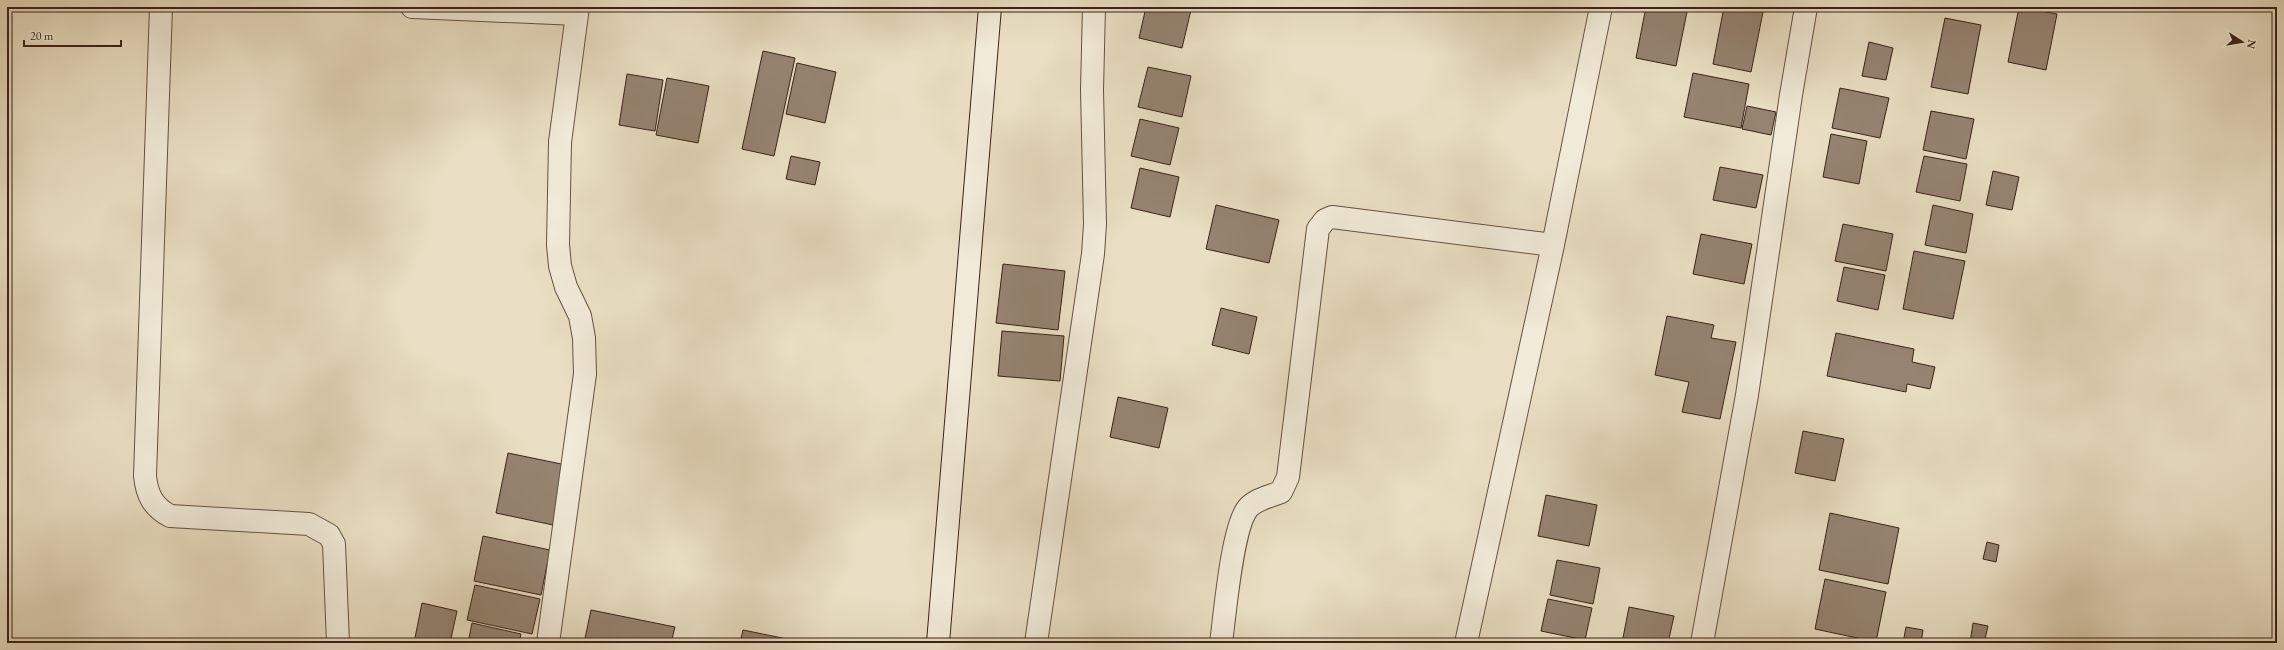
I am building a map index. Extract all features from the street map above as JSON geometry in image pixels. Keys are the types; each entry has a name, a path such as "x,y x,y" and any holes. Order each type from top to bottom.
{"street":[{"path":"161,7 145,476 147,491 153,503 161,511 170,516 309,524 329,535 334,544 338,643"},
{"path":"412,7 578,10 560,142 558,245 560,266 580,316 584,338 585,374 548,643"},
{"path":"938,643 990,7"},
{"path":"1036,643 1093,254 1095,224 1092,90 1094,7"},
{"path":"1466,643 1553,245 1602,7"},
{"path":"1702,643 1747,395 1791,94 1806,7"},
{"path":"1221,643 1239,526 1249,506 1255,502 1281,492 1288,477 1318,230 1321,225 1332,217 1553,245"}],"building":[{"path":"1146,7 1176,7 1191,10 1182,48 1139,38"},
{"path":"1646,7 1688,7 1676,66 1636,58"},
{"path":"1724,7 1764,7 1751,72 1713,64"},
{"path":"2019,7 2057,14 2046,70 2008,62"},
{"path":"1945,18 1981,25 1968,94 1931,87"},
{"path":"1869,42 1893,48 1886,80 1862,76"},
{"path":"763,51 795,58 774,156 742,149"},
{"path":"797,63 836,72 825,123 786,114"},
{"path":"1148,67 1191,76 1182,117 1138,107"},
{"path":"1693,73 1749,84 1741,128 1684,117"},
{"path":"627,74 663,80 655,131 619,125"},
{"path":"667,78 709,86 698,143 656,135"},
{"path":"1840,88 1889,98 1880,138 1832,128"},
{"path":"1747,106 1776,112 1771,135 1742,129"},
{"path":"1931,111 1974,119 1966,159 1923,150"},
{"path":"1140,119 1179,128 1170,165 1131,156"},
{"path":"1831,134 1867,141 1859,184 1823,177"},
{"path":"791,156 820,162 815,185 786,179"},
{"path":"1924,156 1967,164 1960,201 1916,192"},
{"path":"1720,167 1763,175 1756,208 1713,200"},
{"path":"1140,168 1179,177 1170,217 1131,208"},
{"path":"1993,171 2019,177 2012,210 1986,205"},
{"path":"1216,205 1279,220 1269,263 1206,249"},
{"path":"1933,205 1973,214 1966,253 1925,245"},
{"path":"1843,224 1893,234 1886,271 1835,261"},
{"path":"1701,234 1752,244 1744,284 1693,274"},
{"path":"1914,251 1965,261 1953,319 1903,309"},
{"path":"1003,264 1065,271 1058,330 996,323"},
{"path":"1844,267 1885,275 1878,310 1837,301"},
{"path":"1221,308 1257,317 1249,354 1212,345"},
{"path":"1667,316 1714,325 1711,338 1736,342 1720,419 1682,412 1689,382 1655,375"},
{"path":"1002,331 1064,336 1060,381 998,376"},
{"path":"1836,333 1914,349 1912,362 1935,367 1930,389 1907,384 1906,392 1827,376"},
{"path":"1118,397 1168,408 1159,448 1110,437"},
{"path":"1803,431 1844,439 1835,481 1795,473"},
{"path":"508,453 566,465 553,525 496,513"},
{"path":"1546,495 1597,505 1589,546 1538,536"},
{"path":"1830,513 1899,528 1888,584 1819,570"},
{"path":"483,536 550,550 541,595 474,581"},
{"path":"1987,542 1999,545 1996,562 1983,559"},
{"path":"1557,560 1600,568 1593,604 1550,595"},
{"path":"1825,579 1886,592 1876,642 1815,629"},
{"path":"475,585 540,599 532,634 467,620"},
{"path":"1548,599 1592,608 1585,640 1541,631"},
{"path":"422,603 457,611 450,643 414,643"},
{"path":"1629,607 1674,616 1668,643 1622,643"},
{"path":"591,610 675,627 671,643 584,643"},
{"path":"472,623 521,634 519,643 468,643"},
{"path":"1973,623 1988,626 1984,643 1970,643"},
{"path":"1906,627 1923,630 1921,643 1903,643"},
{"path":"743,630 792,640 792,643 740,643"},
{"path":"1537,639 1558,643 1536,643"}]}
